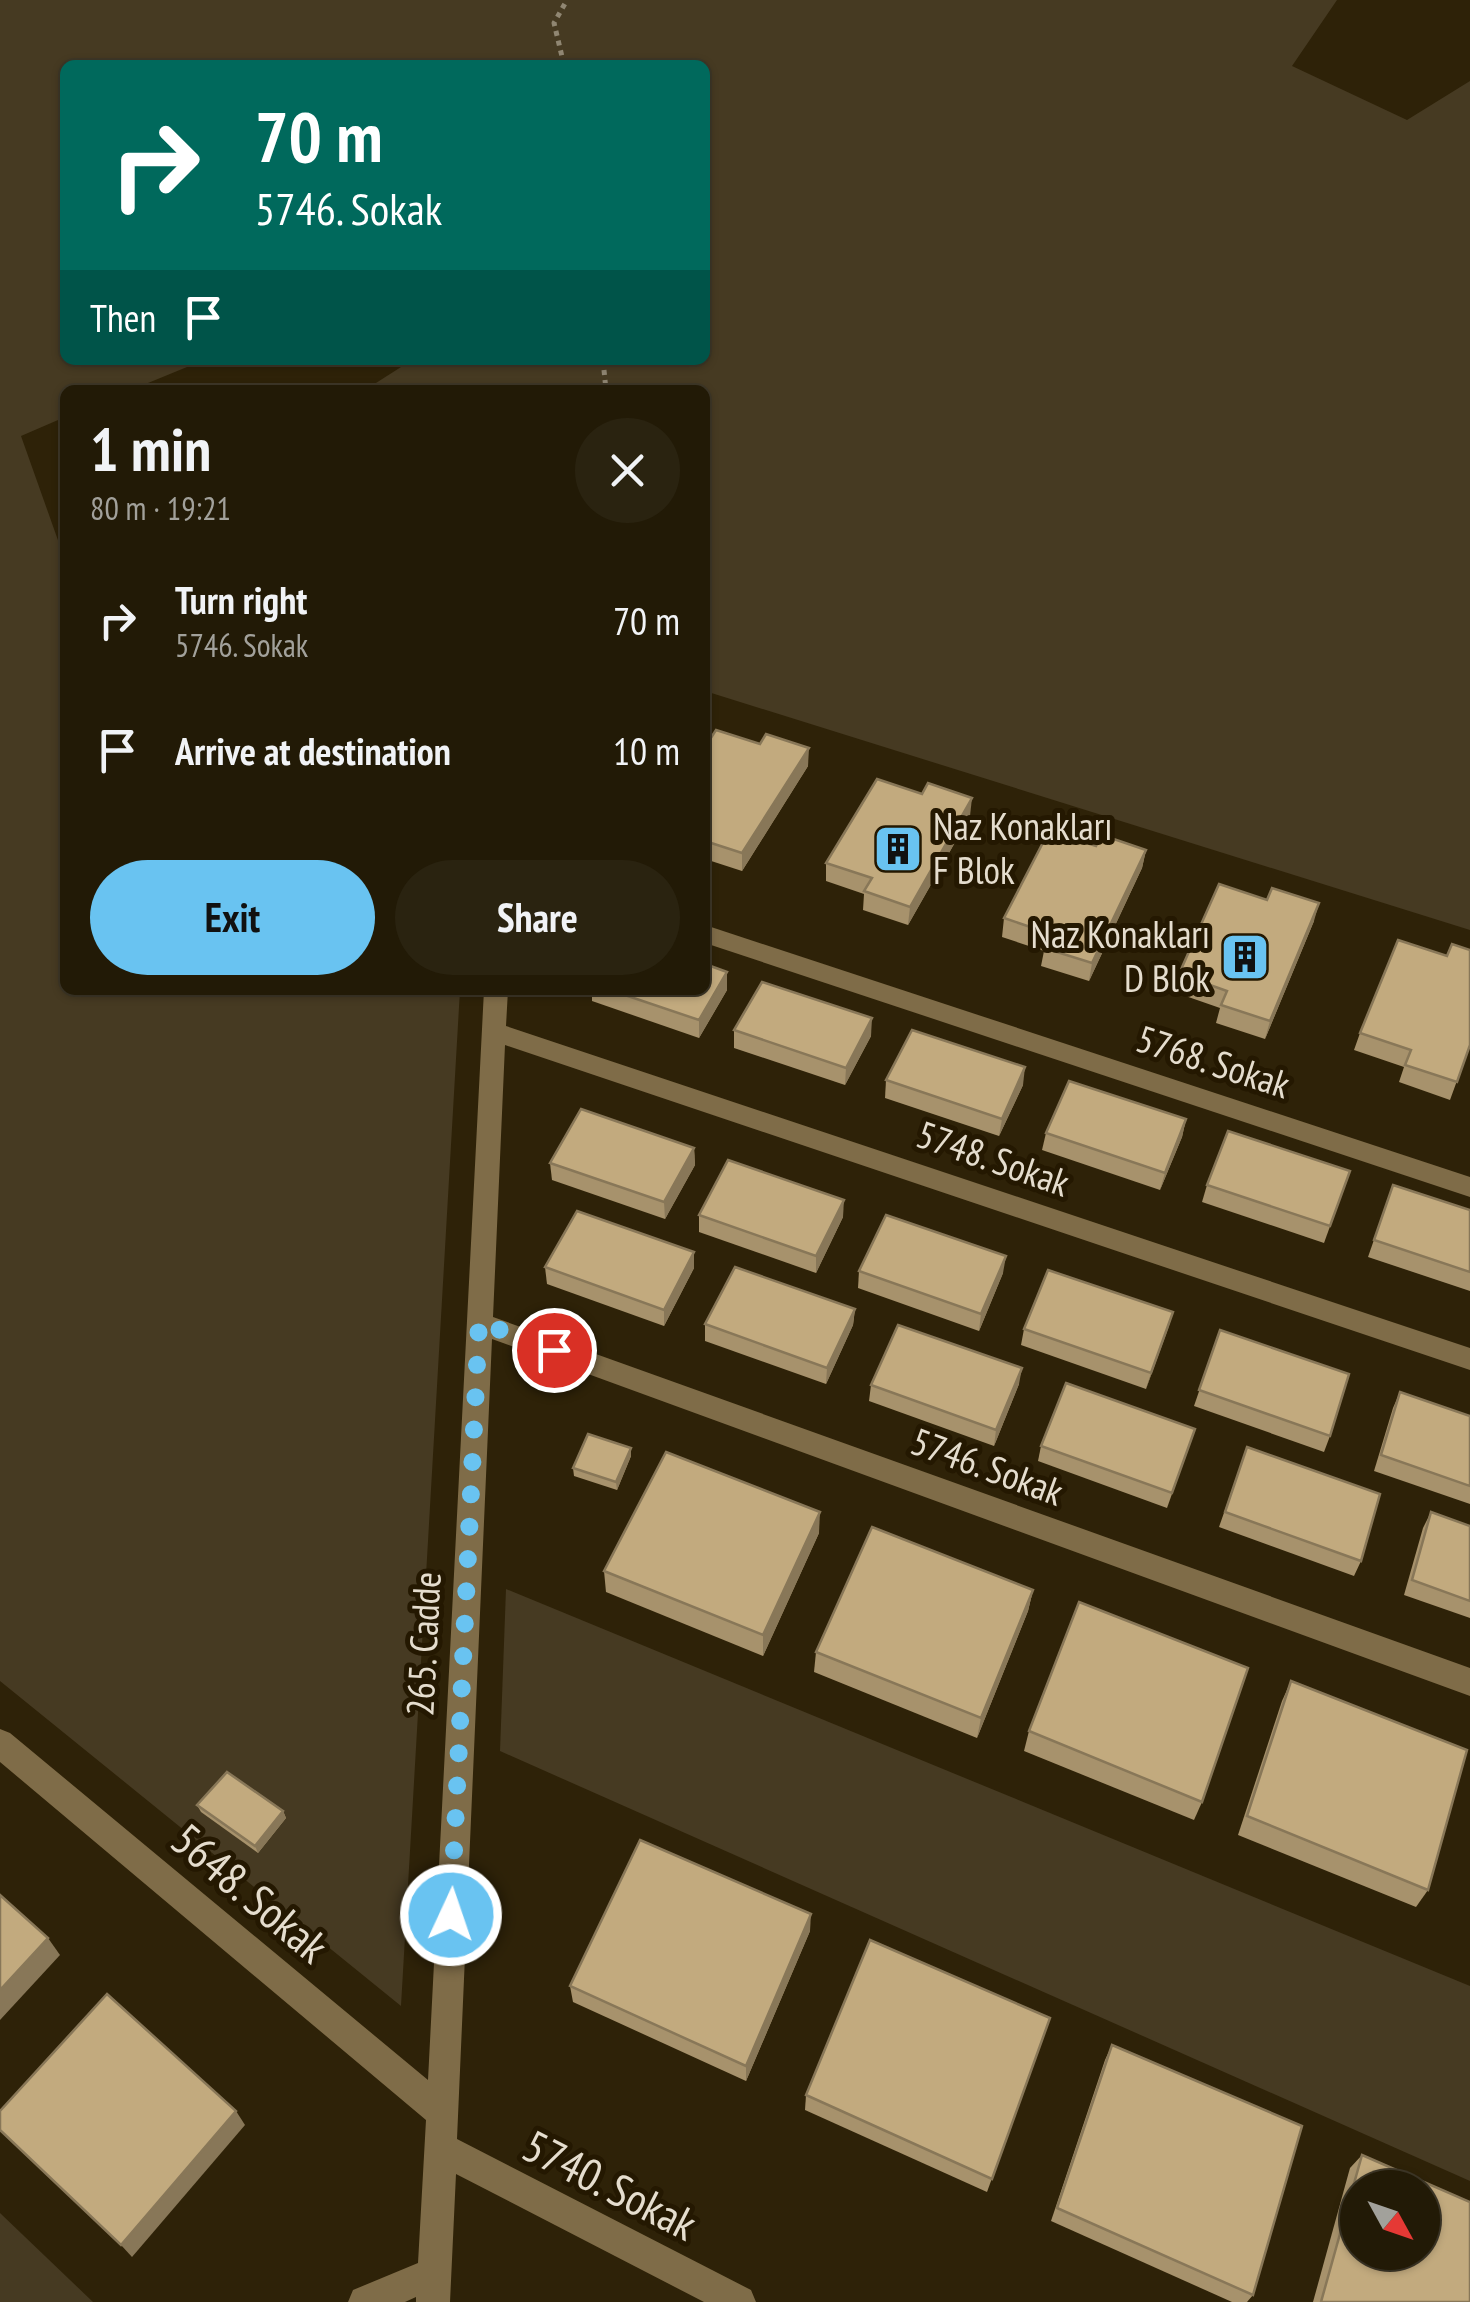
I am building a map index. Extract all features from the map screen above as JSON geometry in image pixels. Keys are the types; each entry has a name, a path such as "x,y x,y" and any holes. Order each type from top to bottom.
{"street":[{"name":"5768. Sokak","path":"710,936 1470,1186"},
{"name":"265. Cadde","path":"433,2288 496,995"},
{"name":"5748. Sokak","path":"492,1031 1470,1359"},
{"name":"5746. Sokak","path":"479,1322 1470,1682"},
{"name":"5648. Sokak","path":"0,1743 442,2112"},
{"name":"5740. Sokak","path":"440,2148 740,2302"},
{"path":"366,2302 433,2288"}],"path":[{"path":"562,60 553,30 554,18 567,0"}],"shaded area":[{"path":"0,0 1337,0 1292,66 1407,120 1470,81 1470,930 710,693 710,385 373,385 404,365 710,365 710,60 60,60 60,365 192,365 143,385 60,385 60,419 21,436 60,546 60,995 460,995 401,2006 0,1681"},
{"path":"506,1589 1470,1986 1470,2181 500,1751"},
{"path":"0,2213 93,2302 0,2302"}],"building":[{"path":"716,730 760,744 766,734 809,748 742,853 710,843 710,739"},
{"name":"Naz Konakları F Blok","path":"877,779 922,794 928,783 972,798 910,907 864,891 872,878 826,863"},
{"path":"1049,831 1096,846 1102,835 1146,850 1092,963 1044,948 1051,934 1004,918"},
{"name":"Naz Konakları D Blok","path":"1219,884 1267,900 1272,888 1319,903 1270,1021 1221,1005 1227,991 1179,974"},
{"path":"1398,940 1447,956 1452,944 1470,950 1470,1045 1457,1082 1405,1065 1411,1050 1360,1033"},
{"path":"710,966 727,972 699,1020 625,995 710,995"},
{"path":"762,982 872,1018 846,1068 734,1030"},
{"path":"912,1030 1025,1067 1002,1119 886,1080"},
{"path":"1069,1081 1186,1119 1165,1173 1046,1133"},
{"path":"581,1109 694,1148 664,1202 550,1163"},
{"path":"1228,1131 1350,1171 1330,1226 1207,1185"},
{"path":"728,1160 844,1200 816,1256 699,1215"},
{"path":"1393,1185 1470,1210 1470,1272 1374,1240"},
{"path":"577,1211 694,1252 664,1310 545,1267"},
{"path":"886,1215 1006,1256 981,1314 859,1271"},
{"path":"735,1267 855,1309 827,1368 705,1324"},
{"path":"1048,1270 1173,1312 1151,1373 1024,1329"},
{"path":"898,1325 1022,1368 996,1430 871,1385"},
{"path":"1220,1330 1349,1374 1330,1436 1199,1390"},
{"path":"1066,1383 1195,1429 1172,1493 1041,1446"},
{"path":"1400,1392 1470,1416 1470,1486 1381,1455"},
{"path":"588,1434 631,1448 616,1482 573,1468"},
{"path":"1247,1447 1380,1494 1361,1561 1225,1512"},
{"path":"666,1452 820,1512 763,1635 604,1571"},
{"path":"1431,1512 1470,1526 1470,1601 1412,1580"},
{"path":"872,1527 1033,1590 981,1718 816,1652"},
{"path":"1079,1602 1248,1668 1202,1802 1029,1731"},
{"path":"1291,1681 1467,1750 1428,1890 1247,1816"},
{"path":"227,1772 283,1811 255,1846 197,1805"},
{"path":"640,1840 811,1914 746,2066 570,1986"},
{"path":"0,1895 48,1938 0,1990"},
{"path":"870,1940 1050,2018 992,2179 806,2095"},
{"path":"107,1994 236,2111 121,2245 0,2130 0,2111"},
{"path":"1112,2045 1302,2126 1253,2295 1057,2208"},
{"path":"1362,2155 1396,2170 1358,2170"},
{"path":"1440,2189 1470,2202 1470,2302 1321,2302 1340,2234 1340,2270 1440,2270"}],"place":[{"name":"Naz Konakları F Blok","path":"898,849"},
{"name":"Naz Konakları D Blok","path":"1245,957"}],"route":[{"path":"451,1915 479,1322 554,1350"}]}
